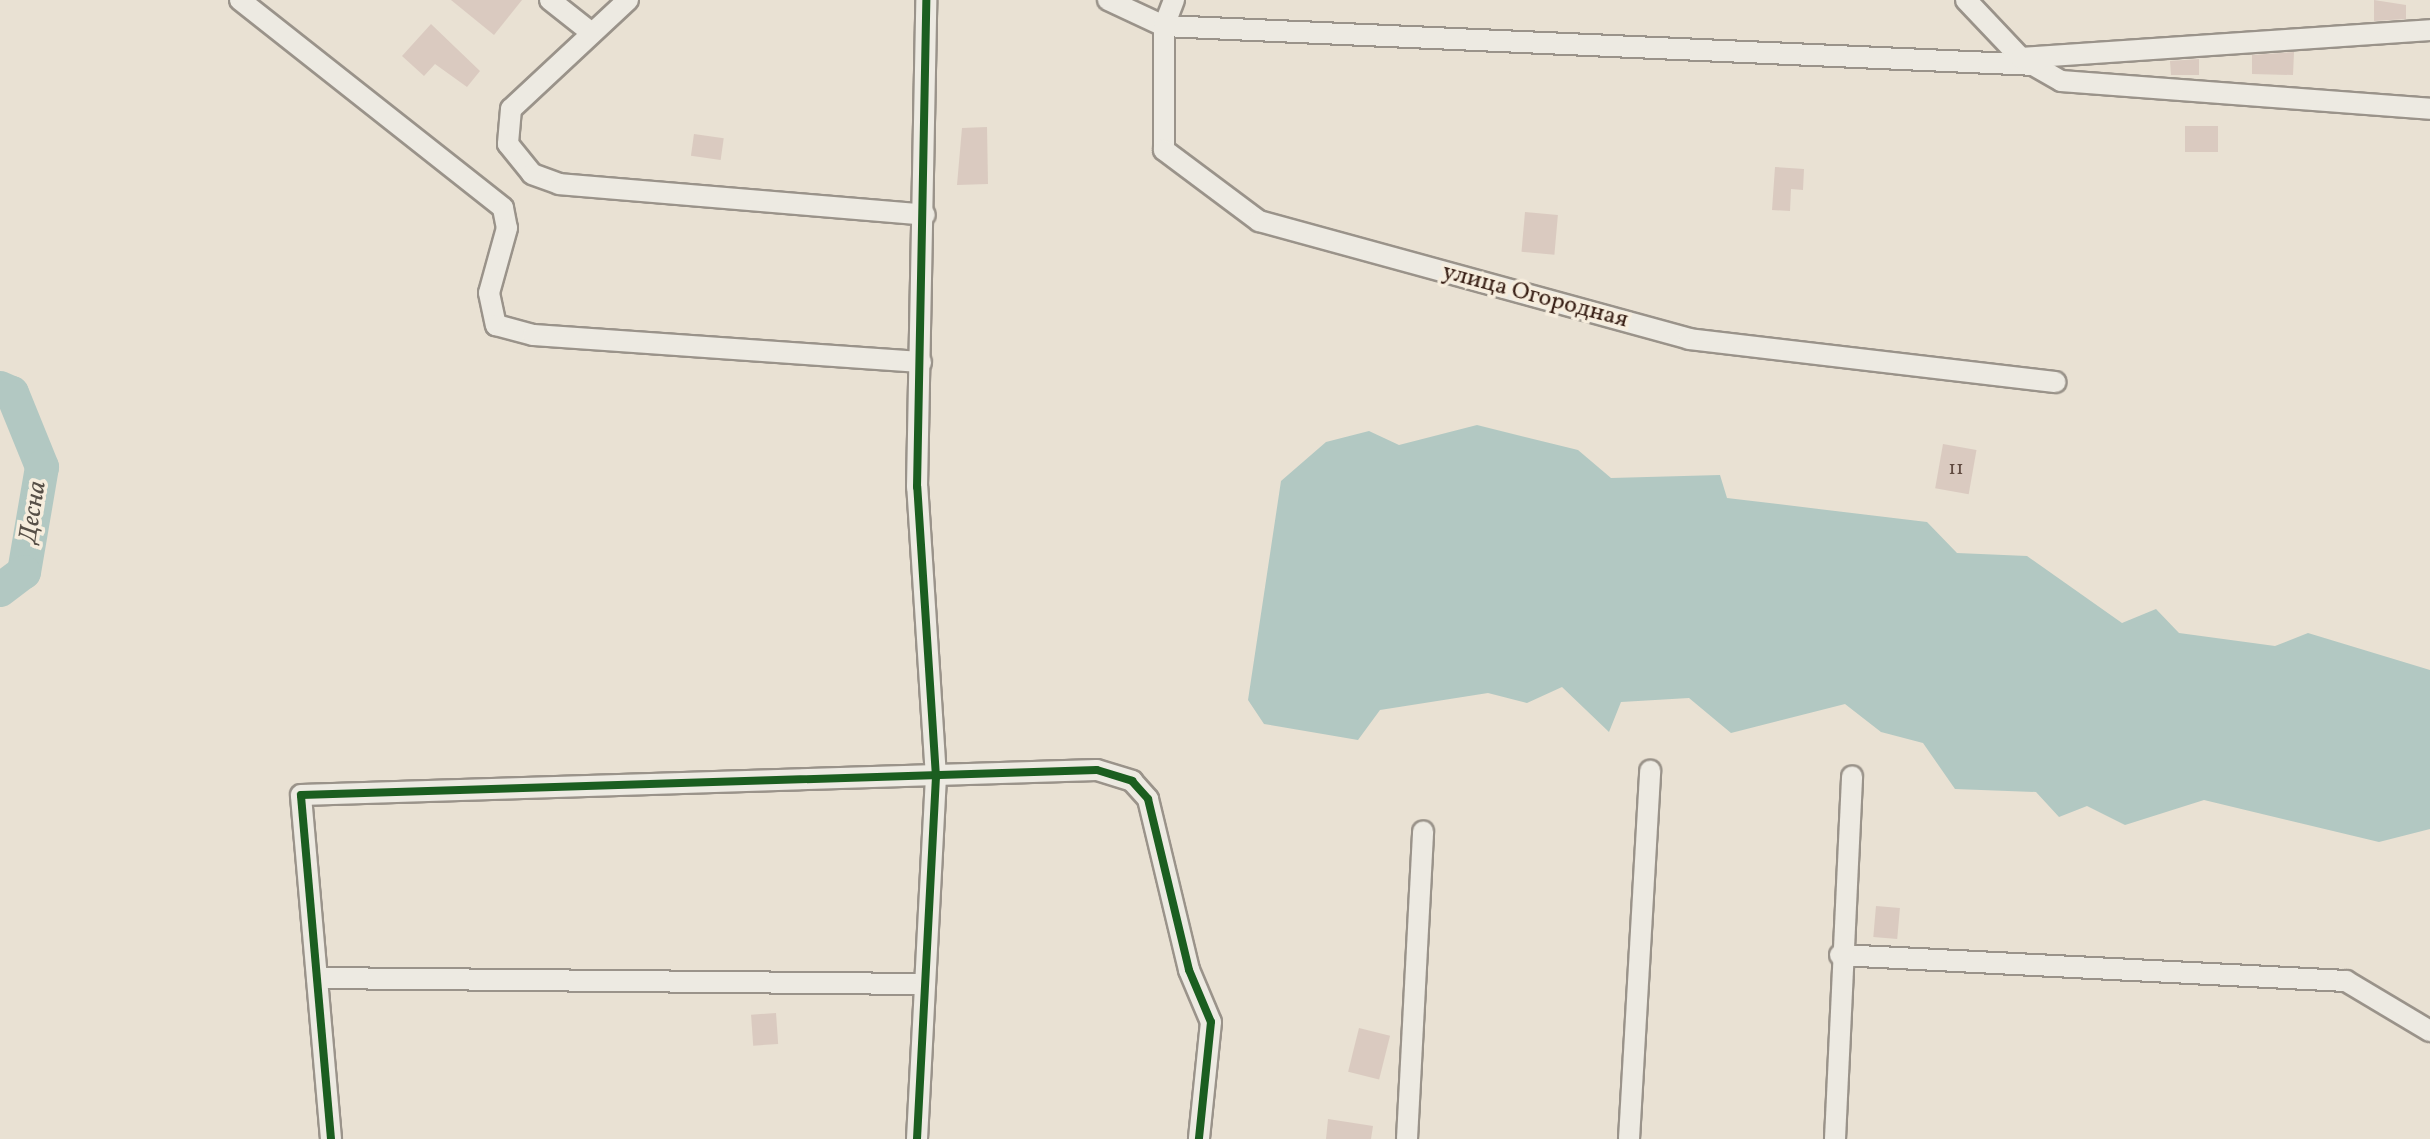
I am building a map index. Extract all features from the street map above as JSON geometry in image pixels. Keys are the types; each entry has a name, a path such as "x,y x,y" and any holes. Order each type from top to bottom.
{"street":[{"path":"240,0 503,208 507,228 489,293 496,325 533,335 921,362"},
{"path":"550,0 588,30"},
{"path":"628,0 588,30 526,88 508,118 514,158 542,181 925,215"},
{"path":"917,1139 921,984 936,777 919,551 926,0"},
{"path":"1108,0 1164,26 2029,62 2430,30"},
{"path":"1164,26 1174,0"},
{"path":"1966,0 2029,62 2061,81 2169,94 2430,109"},
{"name":"улица Огородная","path":"1164,26 1164,150 1259,221 1689,339 2055,382"},
{"path":"331,1139 301,795 1097,770 1132,781 1148,799 1189,970 1211,1022 1199,1139"},
{"path":"1629,1139 1650,771"},
{"path":"1835,1139 1840,955 1852,776"},
{"path":"1407,1139 1423,831"},
{"path":"1840,955 2346,981 2430,1031"},
{"path":"317,978 921,984"}],"water":[{"path":"1477,425 1578,450 1611,478 1720,475 1727,498 1927,522 1957,553 2027,556 2122,623 2156,609 2179,633 2275,646 2308,633 2430,670 2430,829 2379,842 2204,800 2125,825 2087,806 2059,817 2036,792 1955,789 1923,743 1881,732 1845,704 1731,733 1689,698 1621,702 1609,732 1562,687 1527,703 1488,693 1380,710 1358,740 1264,724 1248,700 1281,481 1326,442 1369,431 1399,445"}],"building":[{"path":"451,0 522,0 494,35"},
{"path":"2374,0 2406,5 2406,19 2374,21"},
{"path":"431,24 480,71 467,87 435,64 424,76 402,56"},
{"path":"2294,52 2293,75 2252,74 2252,55"},
{"path":"2199,59 2199,75 2171,75 2170,61"},
{"path":"2185,126 2218,126 2218,152 2185,152"},
{"path":"987,127 988,184 957,185 962,128"},
{"path":"694,134 724,138 721,160 691,156"},
{"path":"1775,167 1804,169 1803,190 1791,189 1790,211 1772,210"},
{"path":"1525,212 1558,215 1554,255 1522,252"},
{"path":"1943,444 1976,450 1969,494 1935,488"},
{"path":"1876,906 1900,908 1897,939 1873,937"},
{"path":"776,1013 778,1044 753,1046 751,1015"},
{"path":"1359,1028 1390,1036 1379,1079 1348,1072"},
{"path":"1328,1119 1373,1126 1371,1139 1326,1139"}],"waterway":[{"name":"Десна","path":"0,388 12,393 42,467 24,572 0,590"}],"cycle path":[{"path":"917,1139 936,777 917,487 926,0"},
{"path":"331,1139 301,795 1097,770 1132,781 1148,799 1189,970 1211,1022 1199,1139"}]}
